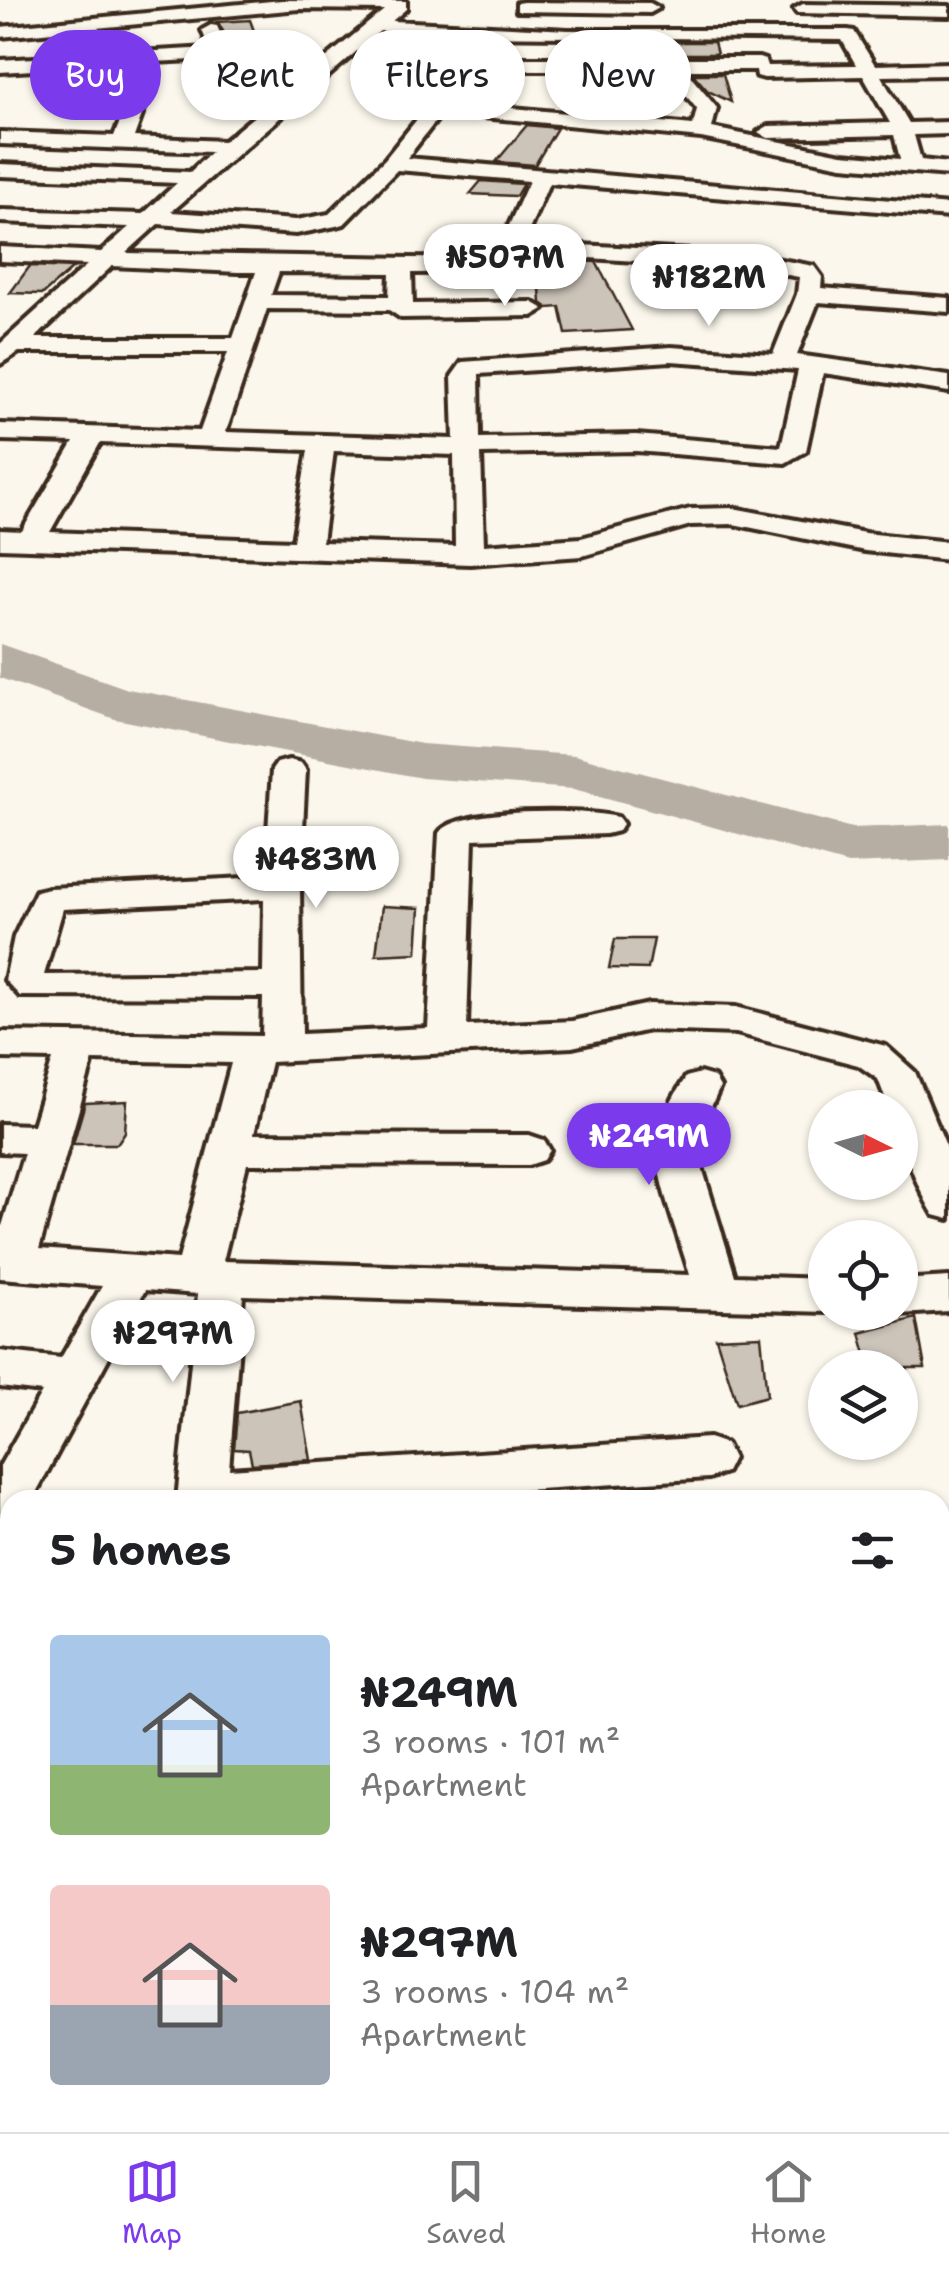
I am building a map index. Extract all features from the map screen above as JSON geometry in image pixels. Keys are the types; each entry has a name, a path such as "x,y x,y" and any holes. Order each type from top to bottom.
{"street":[{"path":"64,0 77,24"},
{"path":"1,31 198,6 408,2"},
{"path":"330,66 408,2"},
{"path":"305,3 319,36 348,52"},
{"path":"834,5 870,69 892,94 912,167"},
{"path":"790,9 834,5 910,12 949,11"},
{"path":"198,6 209,30"},
{"path":"498,7 672,9"},
{"path":"542,34 545,7"},
{"path":"377,26 467,30"},
{"path":"525,33 848,35"},
{"path":"739,34 765,74"},
{"path":"0,66 30,64"},
{"path":"691,67 765,74 945,66"},
{"path":"691,89 707,108 701,132"},
{"path":"122,142 130,120"},
{"path":"7,351 262,120"},
{"path":"0,216 296,227 320,224 347,210 427,120"},
{"path":"648,120 842,160 949,169"},
{"path":"737,138 798,121 949,128"},
{"path":"0,138 228,147"},
{"path":"392,163 949,211"},
{"path":"0,170 196,178"},
{"path":"535,335 526,258 512,243 541,177"},
{"path":"0,254 401,266 631,252 796,268 811,277 809,294 782,362"},
{"path":"210,441 270,265"},
{"path":"401,266 401,311 671,354 812,364 949,384"},
{"path":"809,294 949,305"},
{"path":"257,302 398,303"},
{"path":"470,554 466,370 535,335"},
{"path":"7,351 243,345"},
{"path":"0,432 322,444 636,443 790,454 812,364"},
{"path":"31,541 90,437"},
{"path":"306,550 322,444"},
{"path":"0,539 470,554 582,547 690,517 733,516 776,521 864,542 949,551"},
{"path":"202,1490 210,1277 230,1150 268,1049 284,985 282,888 289,770"},
{"path":"447,1040 456,833 477,825 606,824"},
{"path":"282,888 61,896 44,904 16,938 24,980 34,987 284,985"},
{"path":"0,1045 268,1049 572,1034 649,1017 736,1020 872,1055 895,1072 949,1204"},
{"path":"77,1045 6,1262 210,1277 808,1296"},
{"path":"700,1087 682,1125 677,1154 718,1295"},
{"path":"0,1138 49,1140"},
{"path":"230,1150 530,1150"},
{"path":"12,1490 132,1272"},
{"path":"918,1296 949,1294"},
{"path":"0,1370 74,1378"},
{"path":"271,1490 709,1458"}],"building":[{"path":"250,20 254,30 222,30 217,22"},
{"path":"691,42 714,42 717,54 691,54"},
{"path":"693,74 723,74 731,102 708,91"},
{"path":"527,125 557,128 535,165 496,162"},
{"path":"481,181 523,184 516,196 470,194"},
{"path":"538,259 596,262 632,330 566,334 560,307 548,308 541,303"},
{"path":"30,266 73,268 43,294 10,293"},
{"path":"382,906 420,908 417,953 376,955"},
{"path":"615,939 654,939 648,969 609,968"},
{"path":"127,1101 125,1132 117,1144 73,1144 85,1103"},
{"path":"918,1329 925,1368 918,1368 918,1350 865,1350 860,1333"},
{"path":"761,1336 767,1396 737,1404 716,1338"},
{"path":"301,1401 311,1460 252,1464 249,1450 234,1449 237,1413"}],"waterway":[{"path":"0,660 115,703 422,761 574,772 759,818 848,846 949,842"}]}
